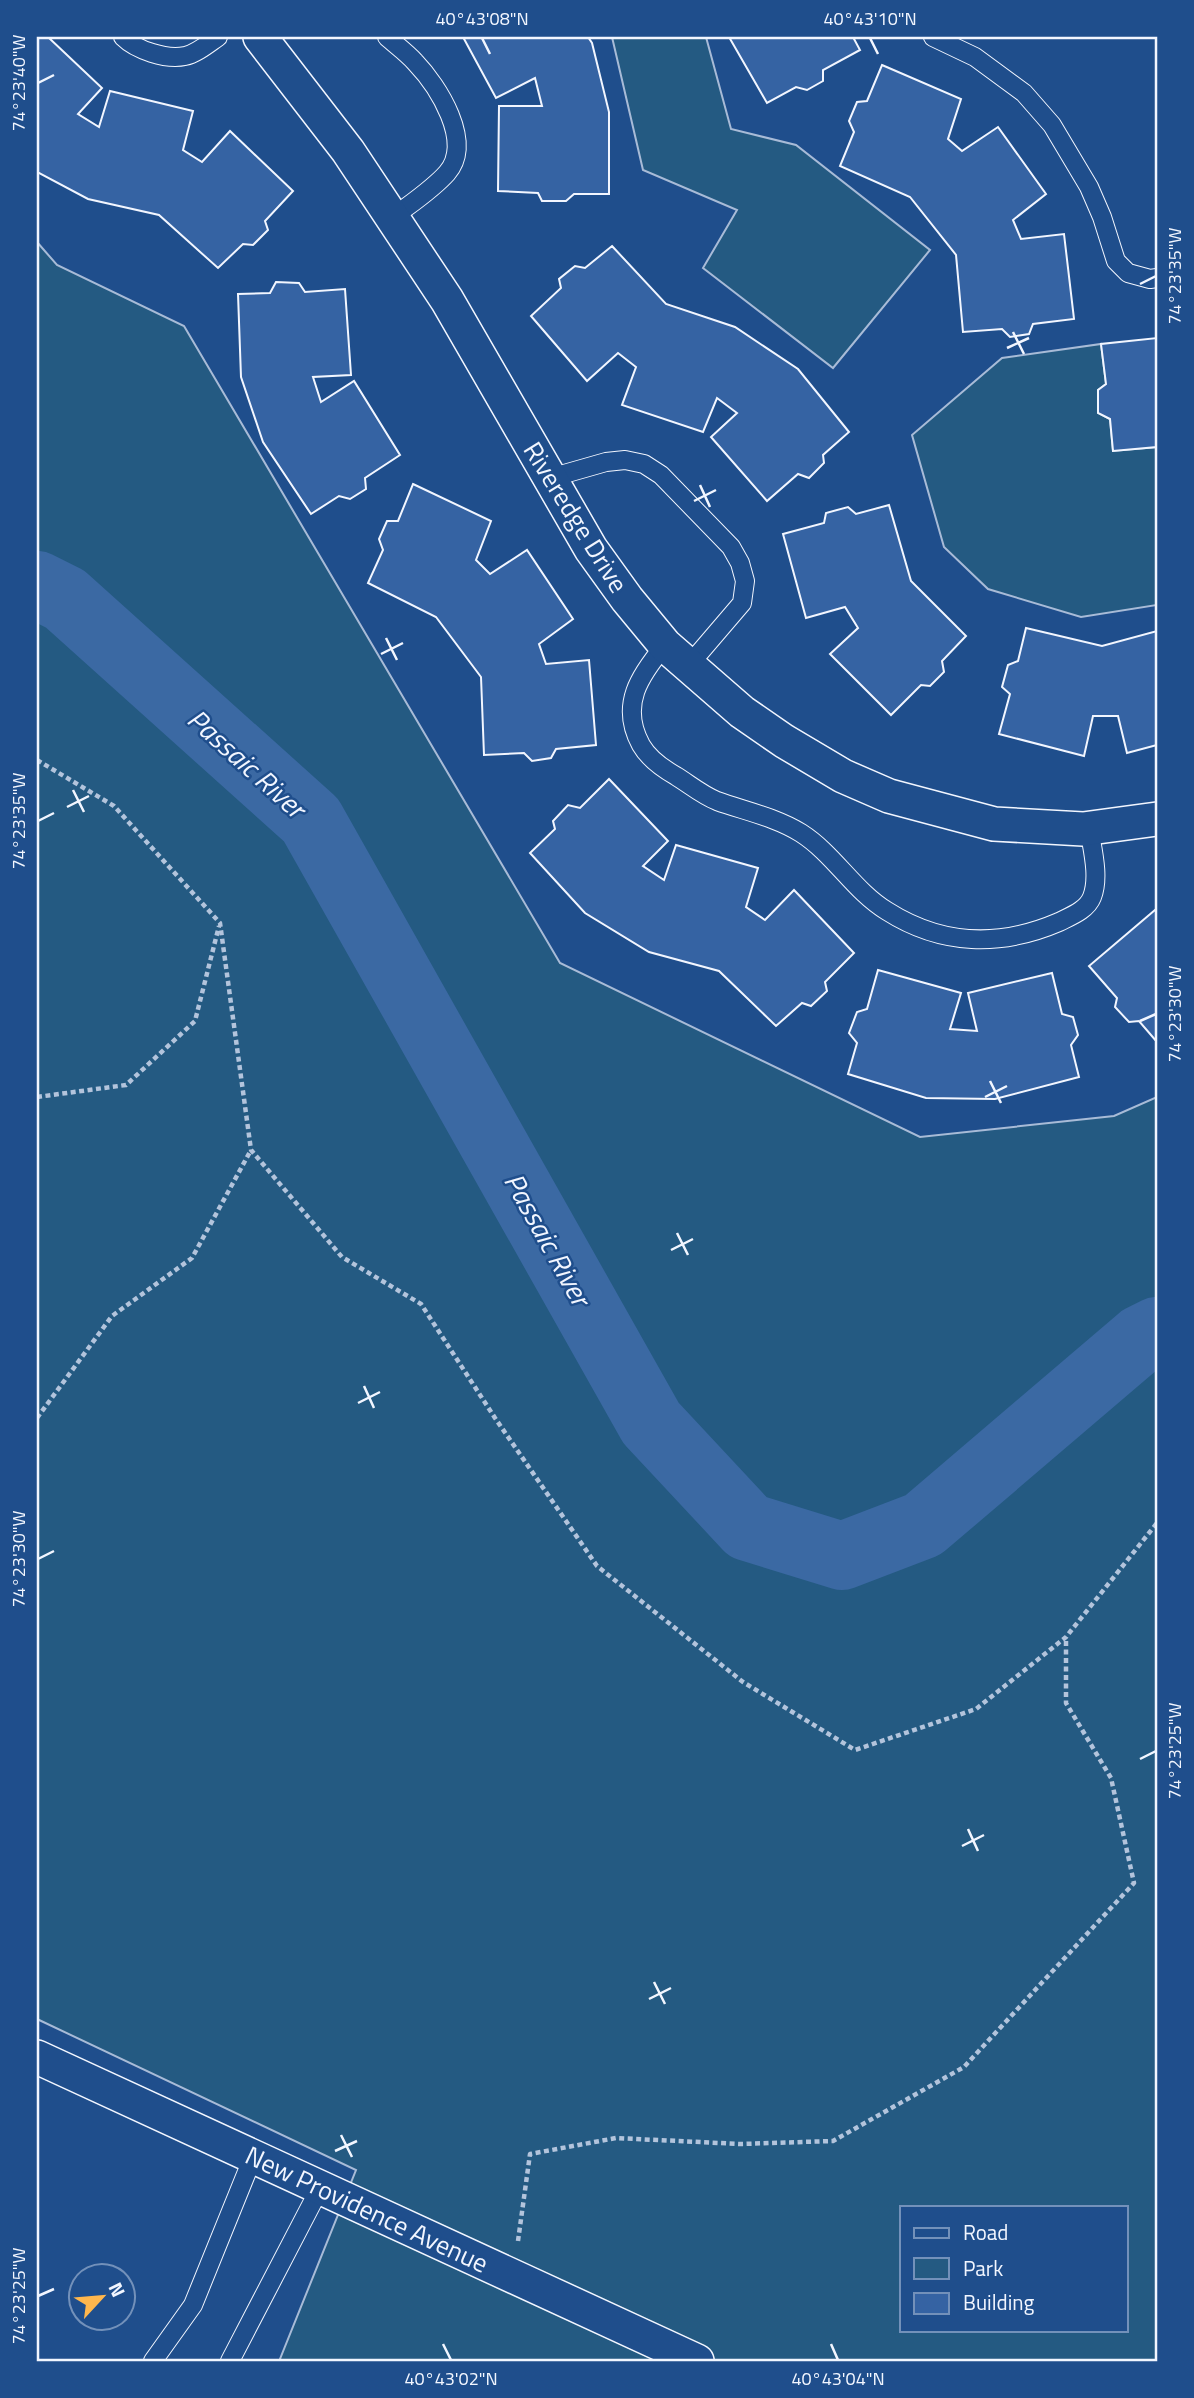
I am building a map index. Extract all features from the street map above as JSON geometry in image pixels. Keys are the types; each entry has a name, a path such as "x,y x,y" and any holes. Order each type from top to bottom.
{"street":[{"name":"Riveredge Drive","path":"260,37 348,151 447,300 591,549 627,599 677,655 742,712 843,776 889,796 994,824 1089,828 1157,819"},
{"name":"New Providence Avenue","path":"37,2057 696,2361"}],"lane":[{"path":"123,37 130,44 158,55 185,56 218,37"},
{"path":"387,37 417,63 449,110 458,143 455,159 447,172 393,218"},
{"path":"933,37 975,57 1024,93 1052,125 1089,187 1116,261 1128,273 1150,279 1157,278"},
{"path":"550,478 606,462 625,460 644,464 661,475 732,547 740,563 745,581 742,603 677,655 639,679 633,700 632,721 641,746 657,764 714,800 768,817 801,833 887,911 922,928 954,938 989,941 1018,936 1078,913 1092,897 1095,876 1089,828"},
{"path":"153,2361 194,2305 253,2157"},
{"path":"230,2361 320,2188"}],"path":[{"path":"37,760 114,806 220,923 251,1150 342,1257 421,1304 495,1418 597,1566 743,1682 855,1750 976,1709 1066,1637 1157,1523"},
{"path":"37,1097 126,1085 195,1021 220,923"},
{"path":"37,1418 112,1316 192,1258 251,1150"},
{"path":"513,2277 530,2154 615,2138 740,2144 833,2141 964,2067 1135,1883 1111,1778 1066,1703 1066,1637"}],"green space":[{"path":"612,37 706,37 731,129 796,145 930,250 833,368 703,268 737,210 643,170"},
{"path":"37,242 57,265 184,326 560,963 920,1137 1114,1116 1157,1097 1157,2361 282,2361 280,2359 356,2170 37,2019"},
{"path":"1101,344 1106,384 1098,390 1098,413 1110,419 1113,451 1157,447 1157,605 1081,617 988,589 944,547 912,435 1002,358"}],"building":[{"path":"37,37 48,37 102,88 78,114 99,127 110,91 193,111 183,150 202,162 230,131 293,191 265,221 268,230 253,245 243,244 218,268 159,215 88,199 37,172"},
{"path":"463,37 588,37 592,43 609,112 609,194 574,194 566,201 542,201 538,193 498,191 499,106 542,106 535,78 496,98"},
{"path":"729,37 853,37 860,50 823,70 823,81 807,90 796,87 767,103"},
{"path":"882,65 961,99 948,139 962,151 998,127 1046,194 1013,220 1021,239 1064,234 1074,319 1033,324 1029,334 1010,337 1002,329 963,332 956,255 910,197 840,166 854,132 849,121 857,102 867,101"},
{"path":"612,246 666,304 735,327 798,369 849,432 823,455 824,463 809,478 798,474 767,501 711,437 737,413 717,398 703,432 622,405 636,367 618,353 587,381 531,316 561,288 559,279 575,266 585,268"},
{"path":"276,282 299,283 305,292 345,289 351,375 313,377 321,402 354,381 400,455 365,478 366,489 350,499 339,496 311,514 263,442 241,377 238,294 270,293"},
{"path":"1157,338 1157,447 1113,451 1110,419 1098,413 1098,390 1106,384 1101,344"},
{"path":"413,484 491,521 476,560 490,574 527,550 573,619 539,644 546,664 589,660 596,745 556,749 551,758 532,761 524,753 484,755 481,677 436,617 368,583 383,550 379,539 387,521 398,521"},
{"path":"889,505 911,581 966,636 942,661 944,672 930,686 921,685 891,715 830,654 858,628 845,607 806,618 783,534 824,523 826,513 848,507 856,514"},
{"path":"1026,628 1102,646 1157,631 1157,745 1127,753 1118,716 1093,716 1084,756 999,734 1010,694 1002,687 1008,665 1018,661"},
{"path":"609,779 668,841 643,866 664,880 676,845 758,868 746,907 765,920 794,890 854,953 825,982 827,991 811,1006 802,1003 776,1026 719,971 649,952 585,913 530,853 555,829 553,821 568,805 580,808"},
{"path":"1155,910 1157,1042 1139,1021 1129,1022 1115,1007 1117,998 1089,966"},
{"path":"878,970 961,993 950,1029 977,1031 968,993 1052,973 1062,1014 1073,1017 1078,1035 1071,1045 1079,1077 995,1099 926,1098 848,1074 857,1043 849,1033 857,1012 867,1009"}],"waterway":[{"name":"Passaic River","path":"37,585 65,599 311,820 651,1423 748,1527 842,1556 923,1525 1141,1339 1157,1331"}]}
